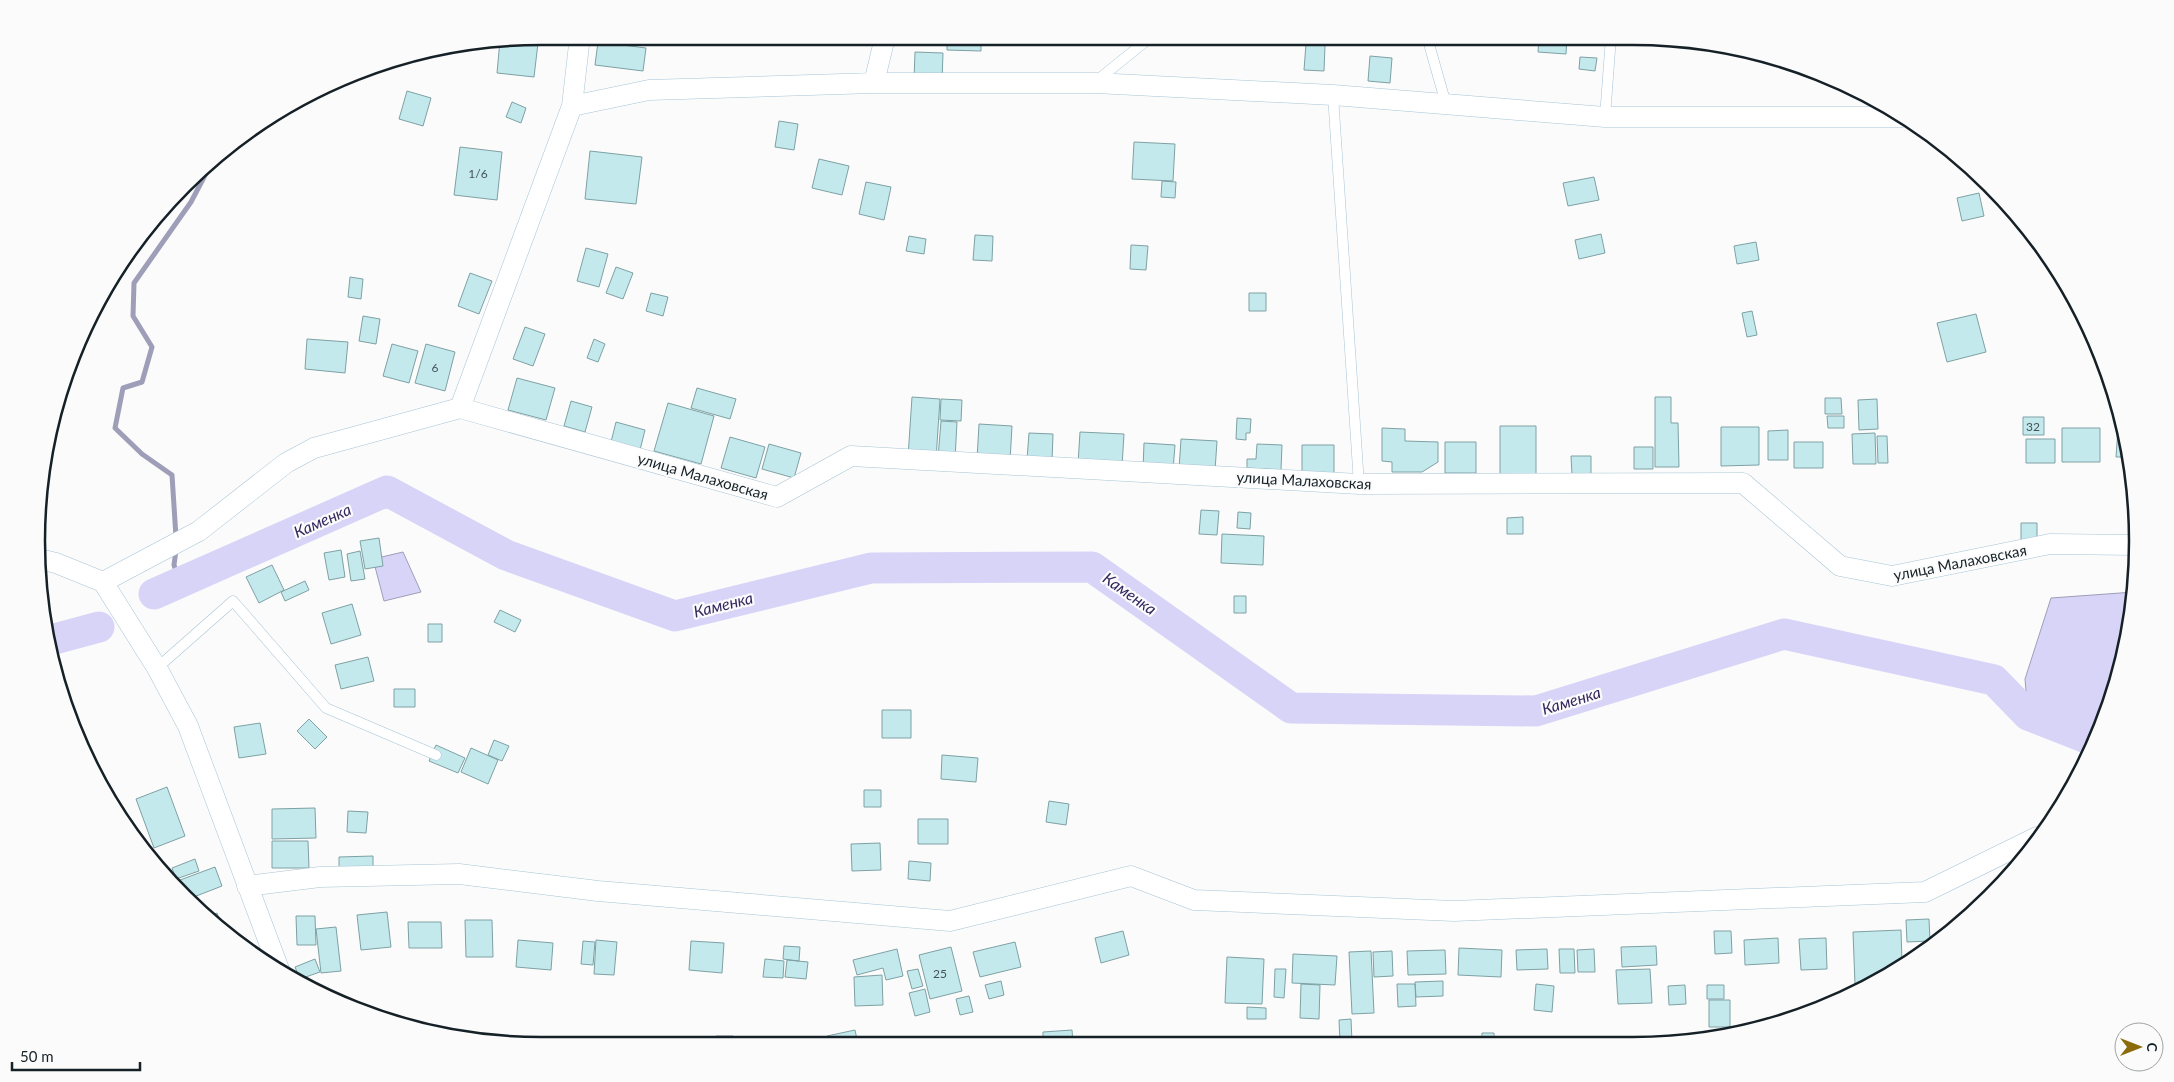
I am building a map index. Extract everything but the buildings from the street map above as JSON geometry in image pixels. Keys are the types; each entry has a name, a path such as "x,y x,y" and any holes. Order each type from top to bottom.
{"street":[{"path":"103,582 199,531 286,463 314,448 460,408 572,106 579,45"},
{"path":"874,83 883,45"},
{"path":"572,106 649,90 874,83 1095,83 1334,95 1605,117 1889,116"},
{"name":"улица Малаховская","path":"460,408 777,497 851,456 1359,484 1743,483 1840,566 1892,576 2050,544 2129,545"},
{"path":"46,561 56,563 103,582 157,668 188,726 275,960"},
{"path":"247,886 320,877 459,874 598,891 950,921 1131,876 1194,900 1454,911 1925,892 2028,841"}],"lane":[{"path":"1095,83 1141,45"},
{"path":"1429,45 1446,104"},
{"path":"1605,117 1610,45"},
{"path":"1334,95 1359,484"},
{"path":"157,668 233,601 326,708 436,756"}],"shaded area":[{"path":"403,552 421,592 384,601 373,559"},
{"path":"2126,593 2112,669 2103,700 2088,738 2028,715 2025,679 2051,598"}],"waterway":[{"path":"176,537 172,475 142,454 115,428 123,388 142,382 152,347 133,316 134,283 191,202 204,177"},
{"name":"Каменка","path":"154,594 387,491 506,555 675,616 871,568 1092,567 1291,708 1536,711 1784,634 1994,680 2028,715 2088,738"},
{"path":"176,550 174,565 180,583"},
{"name":"Каменка","path":"55,639 99,627"}]}
